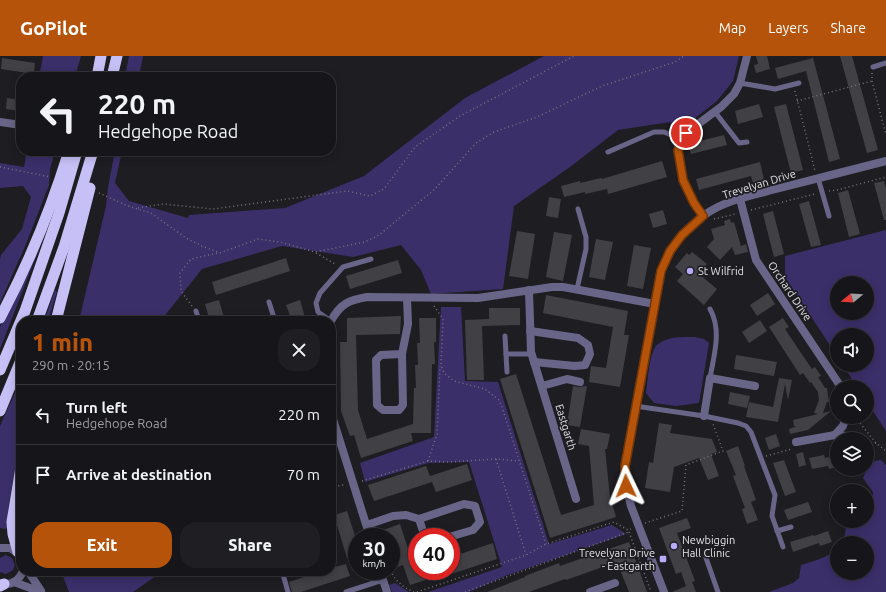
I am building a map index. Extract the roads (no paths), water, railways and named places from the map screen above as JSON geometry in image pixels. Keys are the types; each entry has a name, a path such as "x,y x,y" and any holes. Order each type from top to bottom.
{"highway":[{"path":"98,72 101,56"},
{"path":"115,72 117,56"},
{"path":"0,318 14,291 37,237 68,156"},
{"path":"23,316 59,213 76,156"},
{"path":"39,316 64,247 91,156"},
{"path":"57,316 99,156"},
{"path":"0,370 16,332"},
{"path":"0,411 16,372"},
{"path":"16,498 12,522 13,534 16,543"}],"street":[{"path":"703,216 694,203 683,180 678,150 686,133 715,112 734,94 740,83 747,56"},
{"path":"0,122 16,124"},
{"name":"Trevelyan Drive","path":"664,592 631,506 626,486 625,466 654,304 661,271 670,251 682,235 703,216 740,199 886,161"},
{"name":"Orchard Drive","path":"740,199 756,260 836,380"},
{"path":"334,316 336,311 351,300 367,297 478,298 552,287 577,289 654,304"},
{"name":"Eastgarth","path":"529,290 530,331 533,358 576,499"},
{"path":"402,354 381,355 376,360 377,405 383,410 400,410 403,405 402,354 408,324 407,298"},
{"path":"530,331 578,338 588,345 590,354 585,365 575,366 533,358"},
{"path":"707,416 710,378 755,386"},
{"path":"542,386 567,379 580,382"},
{"path":"336,428 368,528"},
{"path":"796,445 830,436"},
{"path":"367,525 393,516 406,515 419,520 464,504 475,506 480,522 473,530 460,534"},
{"path":"419,520 422,528"},
{"path":"2,547 16,552"},
{"path":"4,584 20,578 21,576"},
{"path":"31,576 41,592"},
{"path":"383,580 387,592"},
{"path":"590,592 615,583"},
{"path":"4,584 41,592"}],"lane":[{"path":"873,67 886,63"},
{"path":"740,83 775,90 799,83"},
{"path":"715,112 739,143 747,142"},
{"path":"608,152 654,132 664,132 683,140"},
{"path":"818,178 829,216"},
{"path":"577,289 586,249 586,237 578,209"},
{"path":"324,316 318,312 316,303 320,293 342,268 371,259"},
{"path":"269,302 273,316"},
{"path":"710,309 714,317 717,330 710,378"},
{"path":"196,311 198,316"},
{"path":"505,336 507,372"},
{"path":"506,354 533,358"},
{"path":"635,406 707,416 746,426 751,432 775,495 772,516 783,547"},
{"path":"777,532 791,527"},
{"path":"706,558 718,592"},
{"path":"283,576 288,592"},
{"path":"346,592 383,580"}],"place":[{"name":"St Wilfrid","path":"690,271"},
{"name":"Newbiggin Hall Clinic","path":"674,546"},
{"name":"Trevelyan Drive - Eastgarth","path":"663,559"}]}
